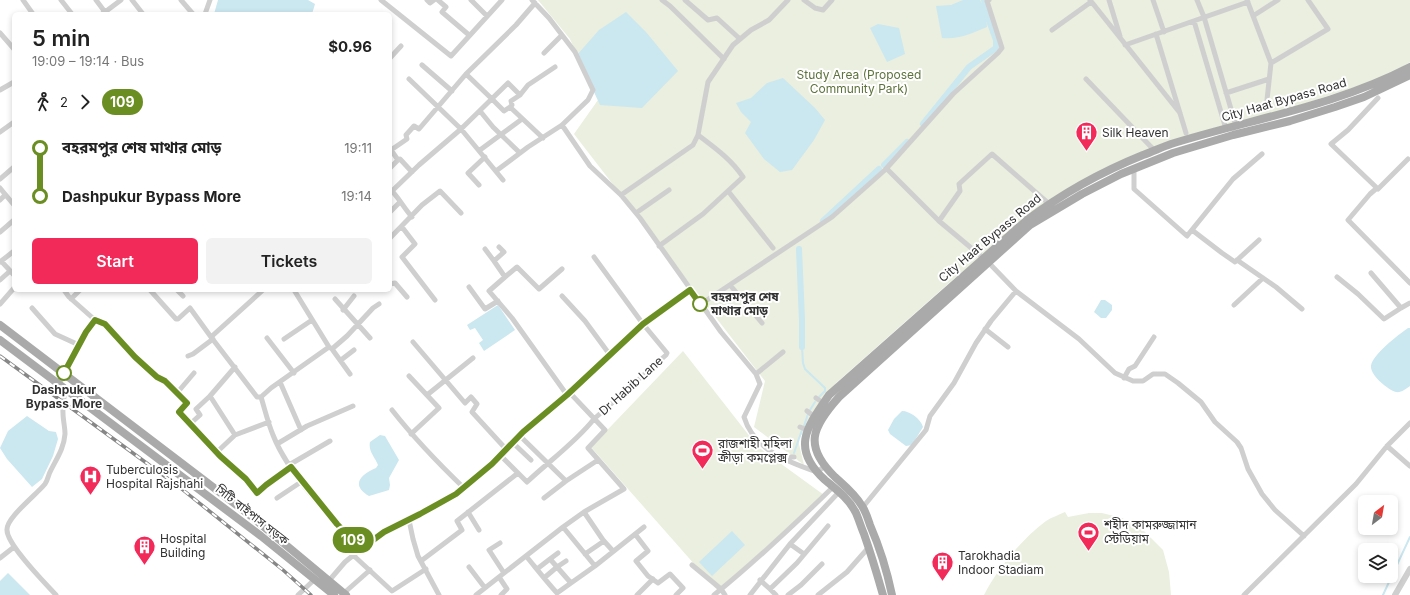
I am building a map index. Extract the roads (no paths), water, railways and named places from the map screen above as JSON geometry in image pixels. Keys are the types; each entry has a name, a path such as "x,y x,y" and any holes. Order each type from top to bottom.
{"main road":[{"name":"City Haat Bypass Road","path":"892,595 884,563 863,507 857,497 825,466 816,451 814,442 816,428 826,412 839,397 1027,220 1048,203 1077,186 1117,166 1170,145 1361,89 1410,66"},
{"name":"City Haat Bypass Road","path":"883,595 857,514 848,500 817,472 808,459 805,437 806,430 829,395 985,260 1030,225 1082,194 1134,169 1173,153 1335,107 1364,97 1410,75"},
{"path":"0,325 251,516 326,584 345,594"},
{"name":"সিটি বাইপাস সড়ক","path":"0,340 261,536 315,579 326,584 334,595"}],"street":[{"path":"24,0 32,12"},
{"path":"61,0 70,12"},
{"path":"96,0 103,12"},
{"path":"105,12 121,0"},
{"path":"132,0 141,12"},
{"path":"181,0 191,12"},
{"path":"206,12 210,0"},
{"path":"381,0 451,56 502,0"},
{"path":"427,0 430,3 434,0"},
{"path":"438,0 446,7 442,12 469,35"},
{"path":"471,0 487,16"},
{"path":"662,0 724,59"},
{"path":"685,0 708,20 717,18 740,39"},
{"path":"621,195 693,145 698,136 708,82 733,45 750,30 769,20 788,0"},
{"path":"804,0 815,8 822,10 832,0"},
{"path":"700,304 832,217 887,169 953,94 998,53 1002,48 988,1 989,0"},
{"path":"1109,0 1121,39"},
{"path":"1153,0 1164,32"},
{"path":"1197,0 1204,18 1236,126"},
{"path":"1253,16 1278,0"},
{"path":"1270,63 1328,30 1308,0"},
{"path":"1052,30 1090,1 1180,113"},
{"path":"1125,45 1248,1 1270,63 1266,109"},
{"path":"392,149 407,138 406,135 414,126 419,129 466,74 516,25 533,2 562,34 574,52 593,90 588,100 562,125 557,127 496,171"},
{"path":"1194,21 1226,129"},
{"path":"544,53 562,34"},
{"path":"1156,34 1186,133"},
{"path":"1,36 12,47"},
{"path":"392,56 401,46"},
{"path":"422,65 452,91"},
{"path":"466,74 504,111 512,106 511,101 520,95 528,85 555,67"},
{"path":"409,79 480,150 504,180"},
{"path":"1086,79 1155,151"},
{"path":"1226,93 1269,80"},
{"path":"0,90 12,83"},
{"path":"392,189 461,130 508,83 520,95"},
{"path":"1377,188 1330,144 1348,130 1378,98"},
{"path":"510,107 542,138"},
{"path":"480,111 500,134 520,153"},
{"path":"480,150 522,119"},
{"path":"0,132 12,123"},
{"path":"562,125 590,166 621,195 636,214 700,304 756,374 760,384 744,418 746,426 750,432 762,445 784,460 817,472 825,466"},
{"path":"659,246 703,214 743,177 735,165 721,152 698,136"},
{"path":"392,152 412,172"},
{"path":"939,221 960,191 959,184 992,154 1048,203"},
{"path":"1134,169 1134,189 1187,236 1233,179 1262,154"},
{"path":"479,185 468,173 485,157"},
{"path":"1408,159 1378,189 1377,188 1370,194 1348,220 1410,284"},
{"path":"392,166 398,160"},
{"path":"0,178 12,169"},
{"path":"887,169 939,221 985,260 1016,291 1079,339 1115,372 1124,378 1133,381 1143,381 1153,374 1165,374 1201,402 1214,422 1241,448 1248,469 1262,494 1275,510 1304,536"},
{"path":"0,188 12,202"},
{"path":"636,214 669,190"},
{"path":"392,191 412,217"},
{"path":"392,236 422,205 440,191 461,213"},
{"path":"728,191 773,248"},
{"path":"0,200 6,195"},
{"path":"392,210 400,202"},
{"path":"0,232 12,222"},
{"path":"402,227 415,244 402,256 435,300"},
{"path":"1192,230 1222,253 1236,262 1237,260 1263,278 1302,309"},
{"path":"1237,260 1259,240"},
{"path":"494,261 504,252 499,247"},
{"path":"485,250 505,277"},
{"path":"0,280 12,273 1,262 12,253"},
{"path":"594,256 643,324"},
{"path":"476,595 563,527 584,512 624,489 588,448 605,430 568,394 512,318 489,291 517,267 538,289 562,269"},
{"path":"1371,273 1402,308"},
{"path":"1337,277 1358,294 1384,319 1410,303"},
{"path":"1234,305 1263,278"},
{"path":"392,284 395,283 407,297"},
{"path":"730,285 762,323"},
{"path":"469,287 485,309 498,301"},
{"path":"0,304 12,290"},
{"path":"326,584 337,570 353,555 384,532 443,502 464,488 492,464 505,448 568,394 643,324 690,290"},
{"path":"863,507 926,430 930,416 954,383 976,343 1016,291"},
{"path":"66,292 71,299 95,320 105,324 135,357 157,377 165,381 187,403 179,412 217,452 246,479 257,493 290,466 330,441"},
{"path":"71,299 78,292"},
{"path":"152,292 176,319 178,319 190,308 258,397 261,397 277,444 301,482 337,524 361,549"},
{"path":"179,292 183,296"},
{"path":"188,356 193,354 212,338 261,292"},
{"path":"295,292 330,348 341,360 350,374"},
{"path":"343,310 354,296"},
{"path":"562,296 585,321 610,355"},
{"path":"335,299 343,310 370,338"},
{"path":"261,397 280,382 347,336 373,308 379,304"},
{"path":"32,308 55,334 79,345"},
{"path":"56,595 14,547 8,535 8,523 46,483 64,445 65,433 63,410 65,394 59,384 86,332 95,320"},
{"path":"284,339 312,320"},
{"name":"Dr Habib Lane","path":"518,473 527,482 584,431 594,419 666,355 667,353 643,324"},
{"path":"985,330 1008,347"},
{"path":"1124,378 1129,369 1135,366 1154,337"},
{"path":"267,338 294,373"},
{"path":"413,342 465,403 471,397 477,404 472,412 505,448"},
{"path":"341,360 354,350"},
{"path":"756,374 783,352"},
{"path":"427,395 473,358"},
{"path":"190,424 200,415 196,410 235,367"},
{"path":"177,393 194,373"},
{"path":"409,376 439,408 411,434"},
{"path":"280,382 301,430"},
{"path":"210,396 235,436"},
{"path":"277,444 301,430 353,406"},
{"path":"392,410 432,458 464,488"},
{"path":"217,452 235,436 269,422"},
{"path":"1244,595 1356,484 1387,446 1410,423"},
{"path":"520,435 566,481"},
{"path":"512,442 532,460"},
{"path":"1387,446 1410,466"},
{"path":"421,561 462,530 457,521 518,473 500,455"},
{"path":"544,498 566,481 598,460"},
{"path":"277,498 301,482"},
{"path":"750,595 760,580 836,489"},
{"path":"714,595 836,489"},
{"path":"468,512 479,530"},
{"path":"584,512 604,541 613,551"},
{"path":"409,520 413,539 421,561 439,595"},
{"path":"770,589 804,554 828,526"},
{"path":"563,527 595,566"},
{"path":"526,556 557,594 644,527"},
{"path":"635,534 648,551 636,561 648,576 658,583 670,574 683,588 676,595"},
{"path":"585,554 604,541"},
{"path":"500,544 489,550 508,589 501,595"},
{"path":"790,544 804,554"},
{"path":"0,558 14,547"},
{"path":"818,595 847,572 869,548"},
{"path":"537,569 558,552"},
{"path":"353,555 392,591 426,569"},
{"path":"550,559 571,583"},
{"path":"544,578 557,567 566,562"},
{"path":"788,595 801,586 822,564"},
{"path":"692,565 725,595"},
{"path":"469,567 485,588"},
{"path":"1396,595 1410,569"},
{"path":"345,594 370,570"},
{"path":"298,595 315,579"},
{"path":"639,594 653,579"},
{"path":"760,580 776,595"}],"water":[{"path":"218,0 308,0 315,4 313,12 215,12"},
{"path":"963,0 980,0 985,9 987,27 959,37 942,38 936,6 951,5"},
{"path":"626,12 646,32 678,71 642,108 600,105 577,55 599,30"},
{"path":"878,24 899,28 905,54 887,62 870,28"},
{"path":"783,78 815,108 825,120 814,140 792,170 780,172 764,159 745,133 751,122 741,112 736,103 751,98 767,83"},
{"path":"1101,300 1105,300 1112,305 1112,310 1106,318 1101,318 1094,312"},
{"path":"498,305 515,330 484,351 479,343 483,340 475,328 470,330 467,325"},
{"path":"1410,328 1410,386 1402,391 1396,392 1376,378 1371,370 1371,366 1372,361 1376,356 1392,340"},
{"path":"902,411 908,412 915,416 923,427 912,445 906,446 890,434 888,430 894,419"},
{"path":"27,416 49,431 56,432 58,439 53,456 42,479 32,487 7,459 0,448 8,431"},
{"path":"380,435 385,436 399,460 389,478 389,490 369,496 363,492 359,484 360,480 366,473 376,468 378,465 371,451 370,442"},
{"path":"732,531 745,545 712,576 699,562"},
{"path":"8,573 30,595 0,595 0,581"}],"waterway":[{"path":"923,124 969,67 996,48 996,40 987,15 984,0"},
{"path":"884,165 907,142"},
{"path":"823,221 879,169"},
{"path":"799,249 802,347"},
{"path":"802,347 805,369 825,388 825,391 818,398"},
{"path":"810,410 815,402"},
{"path":"804,426 808,414"},
{"path":"794,453 802,430"},
{"path":"1383,595 1410,537"}],"railway":[{"path":"0,356 178,486 283,570 311,595"}],"place":[{"name":"Silk Heaven","path":"1086,152"},
{"name":"বহরমপুর শেষ মাথার মোড়","path":"700,304"},
{"name":"Dashpukur Bypass More","path":"64,373"},
{"name":"রাজশাহী মহিলা ক্রীড়া কমপ্লেক্স","path":"702,470"},
{"name":"Tuberculosis Hospital Rajshahi","path":"91,496"},
{"name":"শহীদ কামরুজ্জামান স্টেডিয়াম","path":"1089,552"},
{"name":"Hospital Building","path":"144,566"},
{"name":"Tarokhadia Indoor Stadiam","path":"942,582"}],"park label":[{"name":"Study Area (Proposed Community Park)","path":"859,82"}]}
